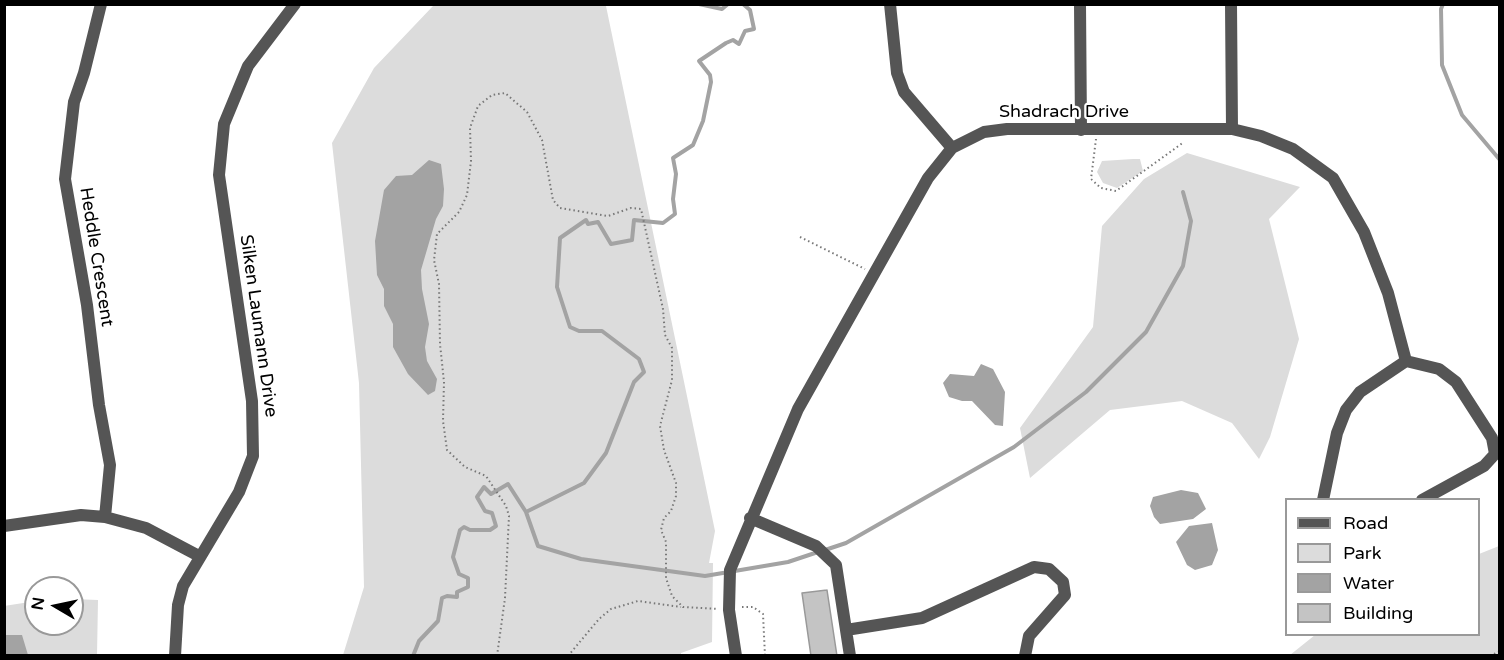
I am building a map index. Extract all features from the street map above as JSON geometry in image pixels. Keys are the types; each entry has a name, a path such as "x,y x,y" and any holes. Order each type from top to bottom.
{"street":[{"name":"Heddle Crescent","path":"101,4 84,73 74,102 65,179 87,305 99,405 110,465 105,517"},
{"name":"Silken Laumann Drive","path":"174,656 178,605 183,586 199,556 240,492 253,456 254,438 243,329 219,175 223,130 248,66 295,4"},
{"path":"890,4 897,73 904,92 952,148"},
{"path":"1080,4 1080,130"},
{"path":"1231,4 1232,129"},
{"name":"Shadrach Drive","path":"736,656 729,610 730,570 750,518 798,409 928,178 952,148 984,132 1007,129 1232,129 1261,136 1293,149 1333,178 1364,232 1388,292 1406,361"},
{"path":"1323,498 1337,433 1346,410 1360,392 1406,361 1439,369 1456,382 1492,438 1495,454 1484,466 1426,498"},
{"path":"4,526 81,515 105,517 146,528 199,556"},
{"path":"750,518 816,546 836,565 850,656"},
{"path":"846,630 922,618 1034,567 1049,569 1063,582 1065,595 1029,636 1025,656"}],"path":[{"path":"497,656 505,598 509,516 506,506 486,476 465,467 447,450 443,421 444,382 440,344 439,284 434,260 437,234 459,212 467,195 471,160 471,128 478,106 492,95 505,93 527,112 542,140 553,200 560,208 608,216 631,208 641,209 663,309 665,334 672,348 673,368 660,426 664,450 673,468 676,483 676,496 671,511 664,518 661,530 666,542 666,578"},
{"path":"1097,130 1091,179 1101,188 1116,190 1200,129"},
{"path":"800,237 876,274"},
{"path":"568,656 611,609 638,601 683,607"},
{"path":"1490,656 1500,651"}],"green space":[{"path":"433,6 606,6 715,531 709,563 713,563 712,642 681,653 681,656 343,655 364,587 359,383 332,143 374,68"},
{"path":"1187,153 1300,187 1269,219 1299,339 1270,437 1259,459 1232,423 1182,401 1110,410 1030,478 1020,428 1093,327 1102,226 1144,179"},
{"path":"1140,159 1143,171 1117,188 1103,183 1097,172 1102,161"},
{"path":"1499,546 1499,655 1290,655 1314,636 1480,636 1480,554"},
{"path":"84,599 98,600 97,655 5,655 4,606 24,603 24,636 84,636"}],"water":[{"path":"429,160 441,164 444,189 443,206 436,219 421,270 429,324 425,347 427,361 437,379 435,391 428,395 408,374 393,347 393,324 384,306 384,289 377,275 375,241 384,190 396,176 412,175"},
{"path":"981,364 993,369 1005,392 1003,426 995,425 972,401 949,397 943,383 950,374 974,376"},
{"path":"1181,490 1198,493 1206,509 1193,519 1160,524 1154,517 1150,506 1153,497"},
{"path":"1212,523 1218,550 1212,565 1195,570 1187,565 1176,542 1189,526"},
{"path":"4,635 22,635 28,655 5,655"}],"building":[{"path":"827,590 837,656 811,656 802,593"}],"waterway":[{"path":"699,4 722,9 728,4"},
{"path":"526,512 584,483 606,453 634,382 644,372 639,359 602,331 579,331 570,327 557,287 560,238 586,220 588,224 598,222 611,244 632,240 634,220 663,223 675,214 673,199 676,174 673,158 693,145 703,121 711,82 710,75 699,61 733,40 739,44 745,31 754,29 750,10 743,4"},
{"path":"1443,4 1441,9 1442,65 1462,115 1500,160"},
{"path":"825,550 846,543 1014,447 1086,392 1146,332 1183,266 1191,221 1183,192"},
{"path":"413,656 419,641 438,621 442,598 457,597 457,592 468,587 468,578 459,574 453,557 460,530 464,527 470,530 490,530 496,526 492,513 485,511 477,497 484,487 491,494 508,484 526,512 538,546 581,559 705,576 788,562 818,552"}]}
